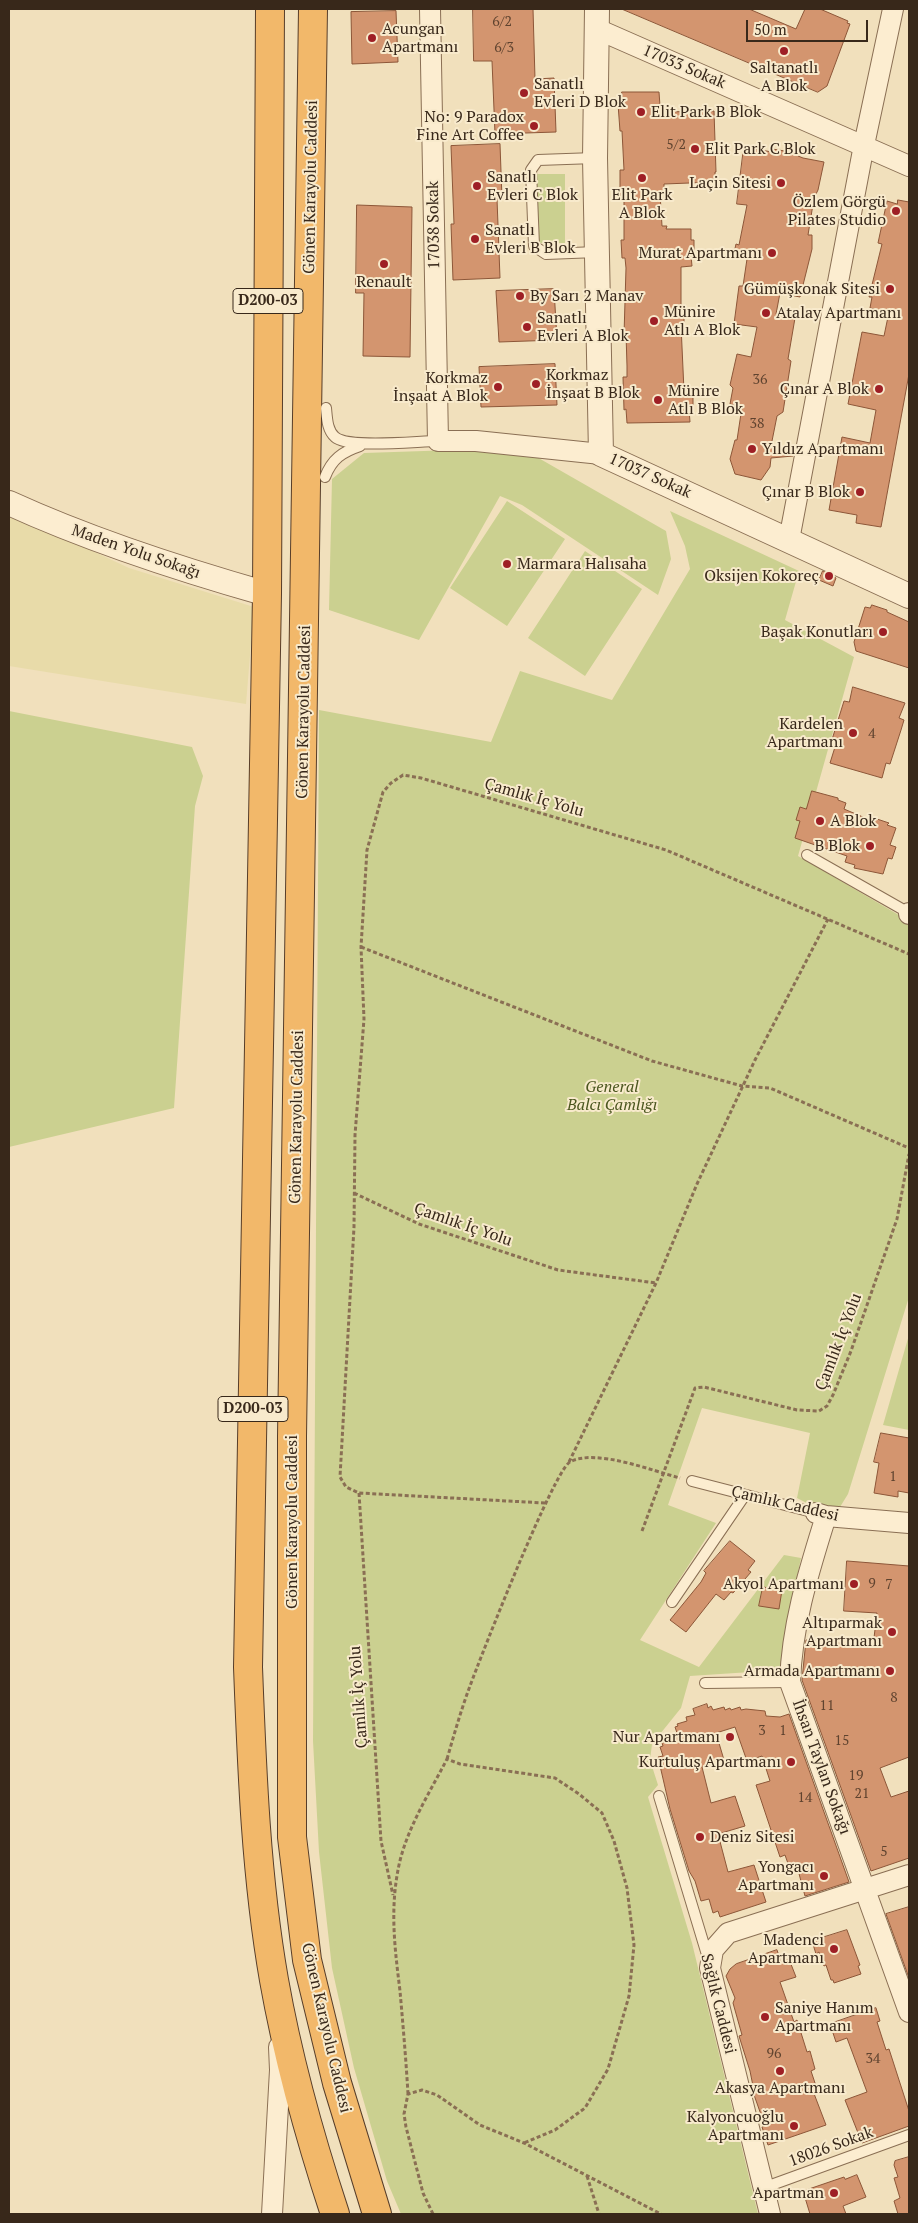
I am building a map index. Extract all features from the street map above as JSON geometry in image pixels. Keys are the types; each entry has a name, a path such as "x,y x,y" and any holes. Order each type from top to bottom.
{"highway":[{"name":"D200-03","path":"270,9 267,594 248,1667 253,1798 263,1899 274,1980 304,2108 334,2214"},
{"name":"Gönen Karayolu Caddesi","path":"313,9 304,728 292,1436 292,1837 307,1960 337,2083 377,2214"},
{"path":"304,728 318,657 325,477 329,9"},
{"path":"267,594 295,593 298,589 306,561"},
{"path":"267,594 281,600 290,615 292,657 288,910 292,952 300,984"}],"street":[{"name":"17038 Sokak","path":"430,9 438,440"},
{"path":"789,540 864,145 893,9"},
{"path":"597,19 595,158 601,454"},
{"name":"17033 Sokak","path":"597,19 909,166"},
{"name":"17037 Sokak","path":"438,440 601,454 909,596"},
{"name":"Maden Yolu Sokağı","path":"9,503 74,531 172,567 267,594"},
{"name":"Çamlık Caddesi","path":"821,1514 909,1524"},
{"name":"İhsan Taylan Sokağı","path":"821,1514 794,1631 790,1682 909,2012"},
{"path":"710,1968 713,1950 728,1933 909,1875"},
{"name":"Sağlık Caddesi","path":"710,1968 770,2214"},
{"path":"272,2214 280,2070 274,1980"}],"lane":[{"path":"595,158 538,160 532,166 531,179 533,242 538,250 546,254 597,252"},
{"path":"326,408 330,431 334,437 348,443 370,443"},
{"name":"17037 Sokak","path":"370,443 438,440"},
{"path":"325,477 330,465 342,453 370,443"},
{"path":"807,856 909,913"},
{"name":"Çamlık Caddesi","path":"692,1481 821,1514"},
{"path":"672,1602 745,1495"},
{"path":"704,1683 790,1682"},
{"name":"Sağlık Caddesi","path":"659,1796 710,1968"},
{"name":"18026 Sokak","path":"763,2188 909,2135"}],"path":[{"name":"Çamlık İç Yolu","path":"394,1898 381,1841 359,1493 346,1487 340,1477 354,1193 355,1135 364,1018 361,947 367,850 382,792 391,782 403,775 666,850 909,954"},
{"name":"Çamlık İç Yolu","path":"433,2214 423,2193 404,2114 408,2094 404,2031 392,1932 398,1868 408,1838 447,1759 469,1688 545,1503 560,1472 569,1462 656,1283 697,1184 742,1086 828,919"},
{"path":"361,947 652,1062 742,1086 770,1088 909,1148"},
{"name":"Çamlık İç Yolu","path":"642,1531 695,1388 704,1387 797,1410 819,1411 827,1406 834,1395 851,1351 897,1219 909,1154"},
{"name":"Çamlık İç Yolu","path":"354,1193 419,1224 558,1270 656,1283"},
{"path":"569,1462 583,1458 602,1457 692,1481"},
{"path":"359,1493 545,1503"},
{"path":"447,1759 460,1764 556,1778 579,1794 602,1813 614,1841 627,1888 634,1945 632,1970 629,1996 608,2069 584,2108 555,2130 524,2143"},
{"path":"408,2094 422,2090 438,2095 480,2125 524,2143 661,2214"},
{"path":"587,2175 599,2214"}],"shaded area":[{"path":"9,512 129,568 254,607 246,704 9,666"}],"green space":[{"path":"536,174 565,174 565,243 536,243"},
{"path":"454,450 535,456 666,531 671,559 658,595 522,505 500,496 419,640 329,610 332,479 364,453"},
{"name":"Marmara Halısaha","path":"507,501 565,539 507,626 450,588"},
{"name":"General Balcı Çamlığı","path":"670,511 799,571 785,620 854,657 798,856 909,921 909,1297 848,1494 840,1507 828,1514 797,1498 810,1433 702,1408 668,1505 716,1523 640,1640 699,1667 784,1555 801,1558 785,1635 781,1670 690,1676 681,1708 652,1744 650,1760 658,1785 648,1797 692,1943 758,2214 401,2214 387,2181 354,2068 332,1968 319,1852 313,1741 319,710 491,742 520,671 612,700 690,569 685,546"},
{"name":"Marmara Halısaha","path":"585,551 642,589 585,676 528,638"},
{"path":"9,711 192,747 203,776 195,806 174,1108 9,1147"},
{"path":"909,1335 909,1430 883,1425"}],"building":[{"path":"473,9 533,9 535,79 554,78 556,132 495,134 492,61 474,61"},
{"name":"Saltanatlı A Blok","path":"622,9 749,9 796,29 805,9 820,9 848,21 847,23 850,24 827,86 818,92"},
{"name":"Acungan Apartmanı","path":"396,11 398,62 352,64 351,12"},
{"path":"622,92 659,92 660,106 663,106 663,112 714,111 715,182 664,184 664,193 660,193 662,226 667,226 666,229 691,229 691,240 694,240 694,256 691,256 692,266 681,267 681,310 684,309 684,325 681,325 684,391 693,391 693,409 689,409 690,422 627,423 626,409 624,410 623,377 627,377 626,334 624,335 626,268 625,258 622,258 621,240 624,240 624,196 620,197 620,170 624,170 622,131 620,131 618,104 622,103"},
{"path":"500,144 502,199 497,199 500,278 453,280 451,224 454,224 451,146"},
{"path":"744,147 772,152 772,149 798,153 798,156 803,158 824,162 818,190 814,198 808,235 812,235 812,249 800,297 780,293 776,314 795,318 788,359 791,361 783,412 777,416 771,446 794,450 793,456 771,458 770,467 761,480 735,474 730,459 735,440 737,440 742,407 730,404 733,388 730,385 737,354 751,357 757,327 734,324 739,286 743,286 747,259 733,257 736,244 739,245 747,205 737,204"},
{"path":"898,200 909,202 909,374 881,527 856,523 857,515 829,510 842,437 870,443 876,410 848,404 862,332 884,336 889,312 870,308 872,297 869,297 882,244 878,243 887,201 897,204"},
{"name":"Renault","path":"357,205 412,207 410,357 363,356 364,293 356,293"},
{"name":"Sanatlı Evleri A Blok","path":"554,289 557,340 499,342 496,291"},
{"path":"555,364 557,405 481,407 479,367"},
{"path":"823,571 836,578 833,586 819,580"},
{"name":"Başak Konutları","path":"872,605 887,610 887,612 909,622 909,668 856,651 854,642 865,607 870,608"},
{"name":"Kardelen Apartmanı","path":"853,687 905,703 899,718 904,720 901,730 890,764 886,763 882,778 830,763 835,747 830,746 844,701 849,702"},
{"path":"812,791 838,798 838,800 846,803 844,809 870,820 871,817 889,823 887,825 896,828 890,845 896,847 892,859 888,858 883,874 854,868 855,865 845,862 847,856 795,838 800,821 796,820 800,807 806,809"},
{"path":"881,1433 909,1438 909,1493 898,1491 898,1497 874,1493 879,1463 874,1462"},
{"path":"730,1541 755,1561 748,1570 751,1572 733,1593 731,1592 724,1600 716,1594 686,1632 670,1620 701,1582 706,1573 704,1571"},
{"path":"847,1561 909,1566 909,1757 880,1768 891,1797 909,1791 909,1858 871,1871 802,1680 806,1640 873,1646 877,1613 844,1611"},
{"path":"763,1587 782,1590 779,1609 759,1606"},
{"path":"707,1704 708,1708 711,1706 713,1710 724,1707 725,1710 730,1708 731,1710 740,1707 741,1710 765,1711 766,1716 780,1717 789,1714 849,1882 805,1896 798,1870 791,1872 785,1855 780,1857 756,1785 770,1781 762,1756 747,1761 735,1727 716,1733 724,1760 702,1767 711,1803 735,1796 745,1826 718,1834 728,1872 754,1865 766,1902 720,1917 718,1911 713,1913 709,1899 701,1901 695,1881 689,1871 670,1809 658,1757 663,1756 660,1747 663,1746 662,1743 675,1740 673,1734 677,1733 675,1727 678,1726 677,1724 687,1721 686,1717 695,1715 693,1709"},
{"path":"909,1907 909,1978 886,1914"},
{"path":"847,1930 860,1965 858,1966 861,1974 834,1983 831,1980 826,1965 824,1966 819,1952 816,1954 812,1941"},
{"path":"777,1950 781,1962 789,1959 796,1977 780,1982 794,2022 797,2020 807,2052 810,2051 815,2069 811,2071 817,2089 813,2091 826,2125 768,2145 762,2127 765,2126 753,2092 750,2071 739,2036 742,2035 733,2003 735,1998 726,1976 736,1964"},
{"path":"876,2008 880,2021 877,2022 886,2050 889,2049 909,2111 909,2126 862,2143 845,2100 867,2092 847,2038 836,2042 830,2024"},
{"path":"909,2157 909,2214 898,2214 894,2201 900,2198 894,2178 898,2177 894,2165 895,2161"},
{"name":"Apartman","path":"857,2175 866,2197 843,2206 846,2214 810,2214 803,2191 844,2177 845,2179"}],"place":[{"name":"Acungan Apartmanı","path":"372,38"},
{"name":"Saltanatlı A Blok","path":"784,51"},
{"name":"Sanatlı Evleri D Blok","path":"524,93"},
{"name":"Elit Park B Blok","path":"641,112"},
{"name":"No: 9 Paradox Fine Art Coffee","path":"534,126"},
{"name":"Elit Park C Blok","path":"695,149"},
{"name":"Elit Park A Blok","path":"642,178"},
{"name":"Laçin Sitesi","path":"781,183"},
{"name":"Sanatlı Evleri C Blok","path":"477,186"},
{"name":"Özlem Görgü Pilates Studio","path":"896,211"},
{"name":"Sanatlı Evleri B Blok","path":"475,239"},
{"name":"Murat Apartmanı","path":"772,253"},
{"name":"Renault","path":"384,264"},
{"name":"Gümüşkonak Sitesi","path":"890,289"},
{"name":"By Sarı 2 Manav","path":"520,296"},
{"name":"Atalay Apartmanı","path":"766,313"},
{"name":"Münire Atlı A Blok","path":"654,321"},
{"name":"Sanatlı Evleri A Blok","path":"527,327"},
{"name":"Korkmaz İnşaat B Blok","path":"536,384"},
{"name":"Korkmaz İnşaat A Blok","path":"498,387"},
{"name":"Çınar A Blok","path":"879,389"},
{"name":"Münire Atlı B Blok","path":"658,400"},
{"name":"Yıldız Apartmanı","path":"752,449"},
{"name":"Çınar B Blok","path":"860,492"},
{"name":"Marmara Halısaha","path":"507,564"},
{"name":"Oksijen Kokoreç","path":"829,576"},
{"name":"Başak Konutları","path":"883,632"},
{"name":"Kardelen Apartmanı","path":"853,733"},
{"name":"A Blok","path":"820,821"},
{"name":"B Blok","path":"870,846"},
{"name":"Akyol Apartmanı","path":"854,1584"},
{"name":"Altıparmak Apartmanı","path":"892,1632"},
{"name":"Armada Apartmanı","path":"890,1671"},
{"name":"Nur Apartmanı","path":"730,1737"},
{"name":"Kurtuluş Apartmanı","path":"791,1762"},
{"name":"Deniz Sitesi","path":"700,1837"},
{"name":"Yongacı Apartmanı","path":"824,1876"},
{"name":"Madenci Apartmanı","path":"834,1949"},
{"name":"Saniye Hanım Apartmanı","path":"765,2017"},
{"name":"Akasya Apartmanı","path":"780,2071"},
{"name":"Kalyoncuoğlu Apartmanı","path":"794,2126"},
{"name":"Apartman","path":"834,2193"}]}
